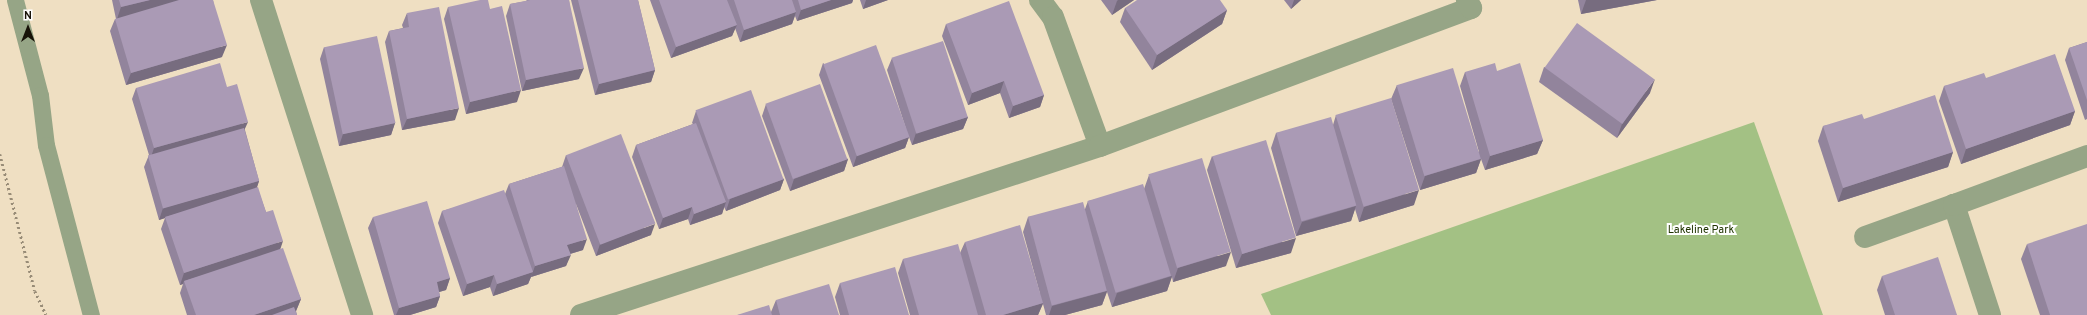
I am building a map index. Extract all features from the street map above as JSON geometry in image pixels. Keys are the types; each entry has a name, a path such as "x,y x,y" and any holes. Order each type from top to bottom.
{"street":[{"path":"261,0 362,315"},
{"path":"1040,0 1053,17 1100,146"},
{"path":"581,315 1100,146 1471,8 1467,0"},
{"path":"1865,237 2087,156"},
{"path":"1954,205 1990,315"}],"lane":[{"path":"15,0 40,95 46,145 90,315"}],"path":[{"path":"0,154 35,291 46,315"}],"green space":[{"name":"Lakeline Park","path":"1754,122 1823,315 1271,315 1261,294"}],"building":[{"path":"119,0 150,0 121,7"},
{"path":"179,0 213,0 227,45 131,73 115,19"},
{"path":"480,0 488,0 490,9 502,6 521,90 470,102 448,7"},
{"path":"530,0 569,0 584,68 526,80 510,4"},
{"path":"578,0 638,0 655,70 599,84"},
{"path":"659,0 727,0 737,25 676,47"},
{"path":"734,0 792,0 796,12 744,30"},
{"path":"798,0 831,0 801,10"},
{"path":"1137,0 1220,0 1227,10 1157,55 1125,8"},
{"path":"1009,1 1044,95 1013,106 1004,81 972,93 946,24"},
{"path":"439,7 459,108 407,119 389,31 409,27 407,13"},
{"path":"1577,23 1655,79 1622,124 1545,67"},
{"path":"377,36 396,123 343,134 324,47"},
{"path":"943,41 968,117 916,134 892,58"},
{"path":"2087,42 2087,100 2069,48"},
{"path":"876,45 910,137 857,156 823,64"},
{"path":"2055,54 2075,111 1966,149 1944,86 1984,73 1986,78"},
{"path":"220,63 227,87 237,84 248,122 154,148 136,88"},
{"path":"1495,63 1497,71 1520,63 1543,140 1490,156 1465,72"},
{"path":"1453,68 1481,159 1424,176 1397,85"},
{"path":"820,84 847,159 793,179 765,104"},
{"path":"751,90 783,179 728,199 696,110"},
{"path":"1935,95 1953,152 1843,188 1823,126 1862,114 1864,119"},
{"path":"1391,98 1419,190 1364,207 1336,115"},
{"path":"1331,117 1356,205 1302,221 1276,133"},
{"path":"696,123 726,202 694,214 692,207 663,218 636,145"},
{"path":"244,128 259,181 163,208 148,156"},
{"path":"621,134 655,224 600,245 566,155"},
{"path":"1266,140 1296,238 1242,254 1212,156"},
{"path":"1202,158 1231,252 1177,268 1148,174"},
{"path":"564,166 587,239 567,245 571,255 535,266 509,184"},
{"path":"1143,184 1171,276 1116,293 1088,201"},
{"path":"258,187 266,212 273,210 283,241 184,273 165,217"},
{"path":"504,190 533,272 497,284 494,275 467,284 442,211"},
{"path":"427,201 450,278 437,282 440,296 399,308 373,217"},
{"path":"1083,202 1107,291 1052,306 1028,217"},
{"path":"2087,224 2087,315 2050,315 2027,244"},
{"path":"1020,225 1043,303 1003,315 986,315 965,242"},
{"path":"958,244 978,315 919,315 903,259"},
{"path":"283,248 301,299 254,315 196,315 184,281"},
{"path":"1938,257 1957,315 1895,315 1882,276"},
{"path":"895,267 909,315 849,315 840,283"},
{"path":"829,284 839,315 780,315 776,300"},
{"path":"769,305 772,315 737,315"},
{"path":"294,307 297,315 272,315"}]}
